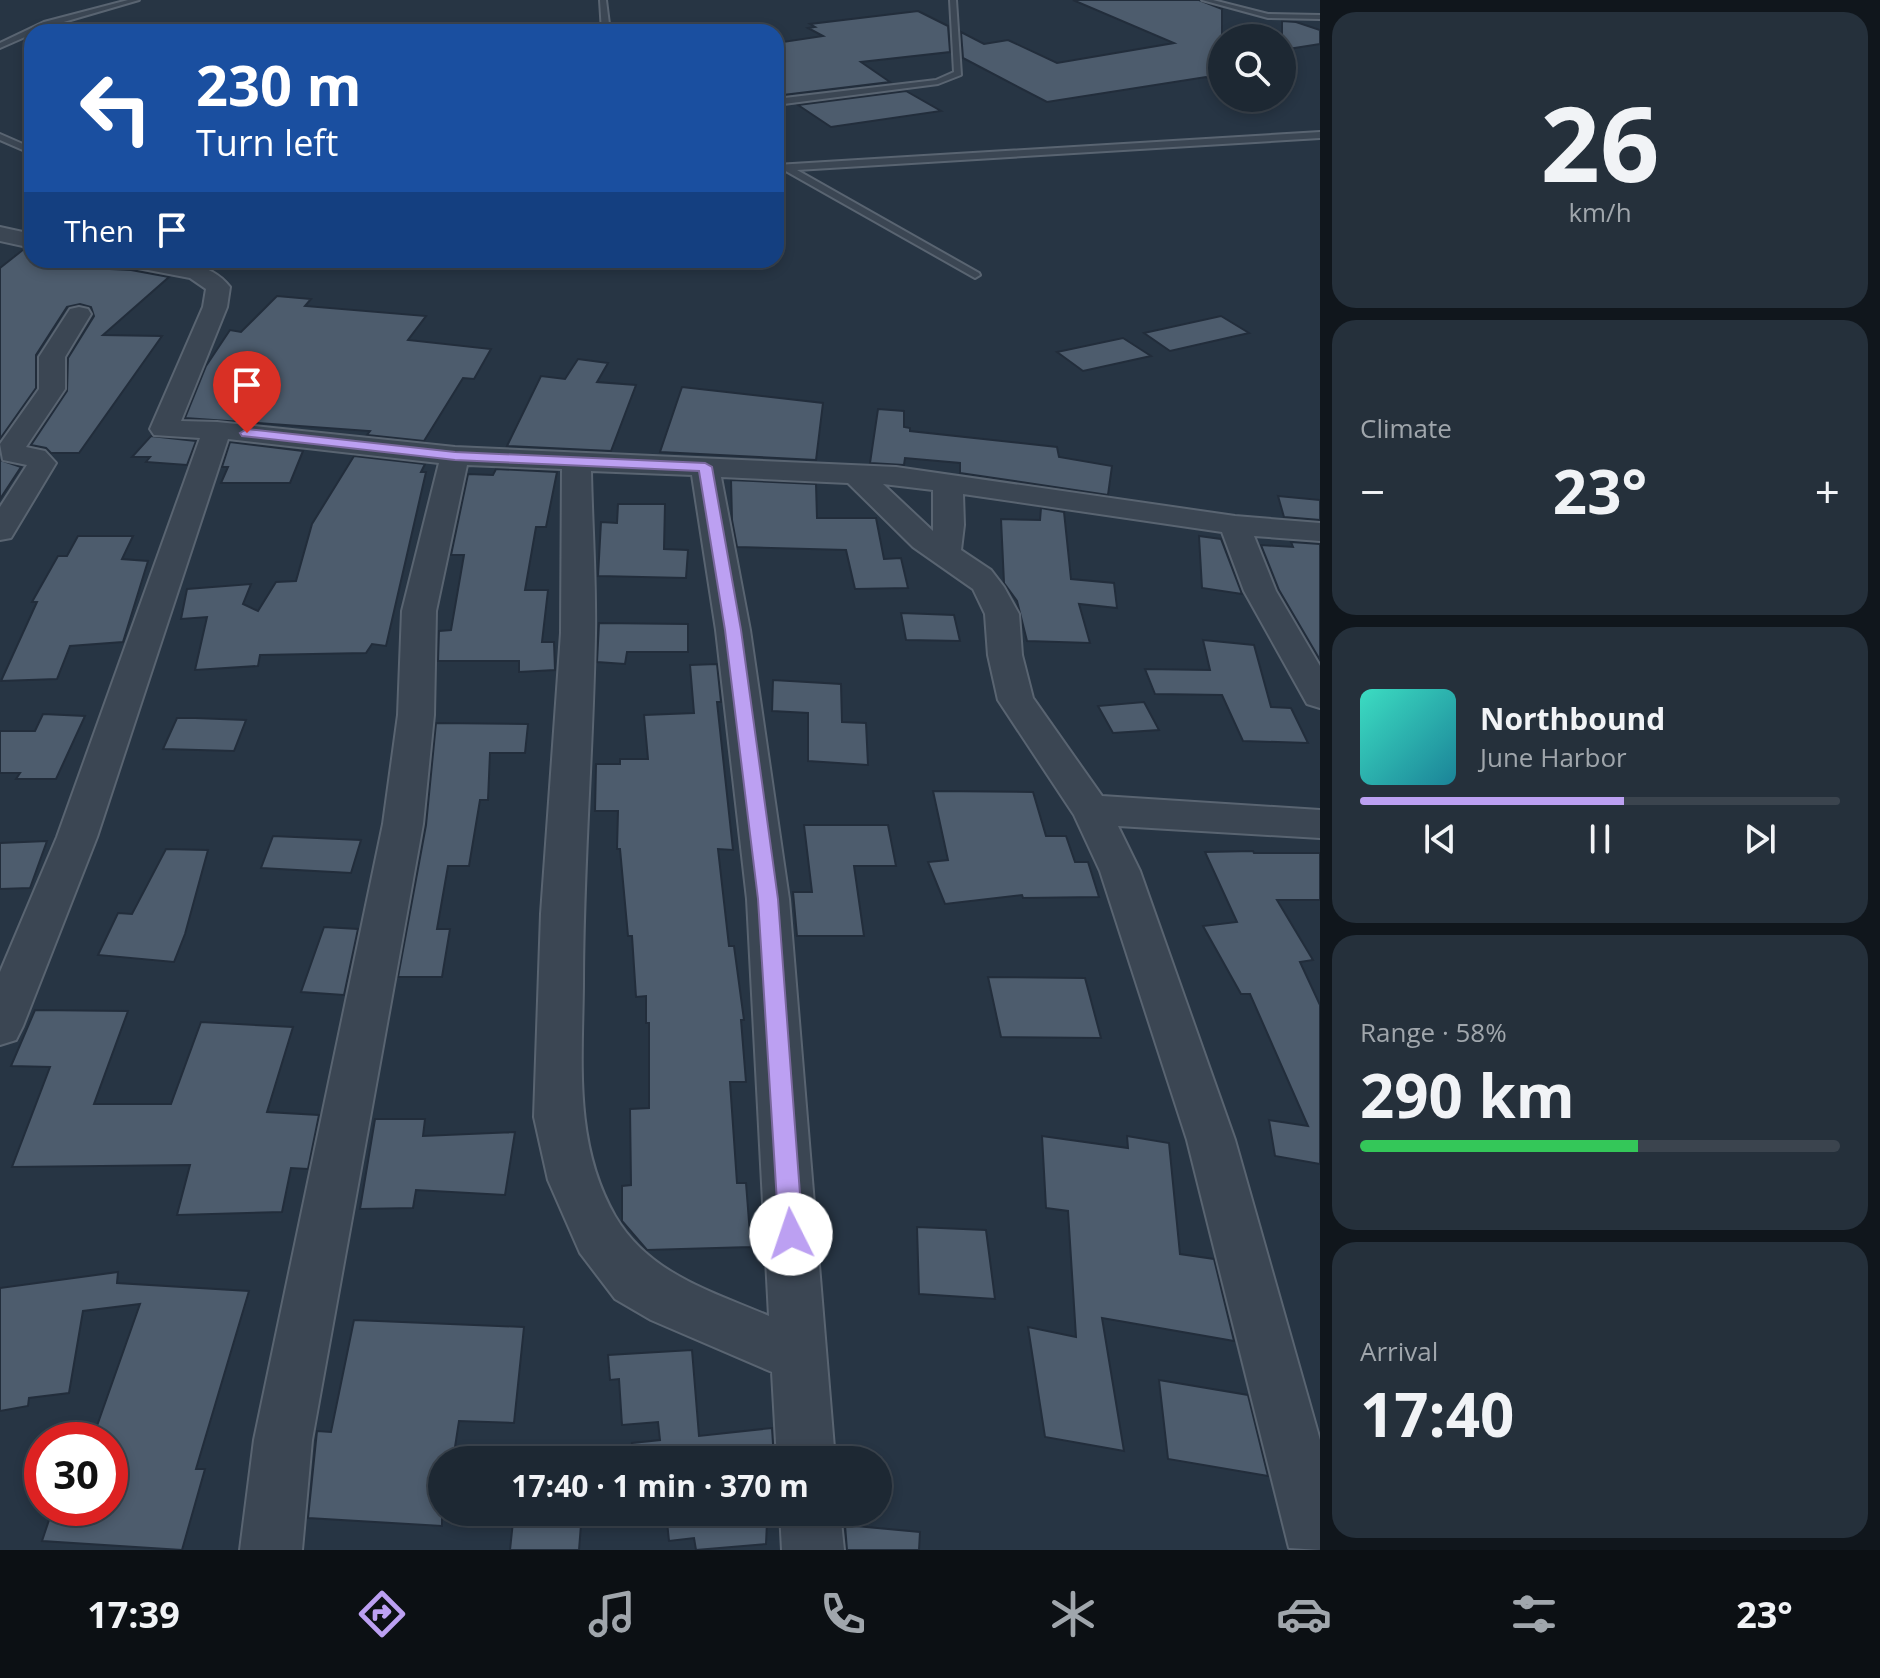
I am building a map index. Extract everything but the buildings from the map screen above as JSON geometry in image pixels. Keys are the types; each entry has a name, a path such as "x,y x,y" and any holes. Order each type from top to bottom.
{"street":[{"path":"0,234 24,239"},
{"path":"171,268 197,273 218,287 215,307 164,429 217,430 455,456 856,474 948,483 1235,525 1320,532"},
{"path":"0,531 42,463 35,457 13,454 11,448 52,389 52,357 79,314"},
{"path":"0,1026 77,837 217,430"},
{"path":"271,1550 283,1440 403,824 416,715 419,611 455,456"},
{"path":"576,463 578,633 562,914 558,1117 573,1180 598,1235 634,1280 670,1301 799,1356"},
{"path":"705,467 733,630 768,899 805,1446"},
{"path":"856,474 944,556 980,577 988,587 1002,614 1005,655 1016,700 1091,810 1120,871 1211,1140 1320,1548"},
{"path":"944,556 949,525 948,483"},
{"path":"1235,525 1260,591 1320,696"},
{"path":"1091,810 1320,824"},
{"path":"811,1526 813,1550"}],"lane":[{"path":"47,24 136,0"},
{"path":"603,0 605,24"},
{"path":"784,101 938,82 958,73 953,0"},
{"path":"1205,0 1268,16 1320,17"},
{"path":"1221,4 1246,0"},
{"path":"0,46 24,35"},
{"path":"784,168 1320,135"},
{"path":"0,137 24,148"},
{"path":"784,169 975,275"}],"route":[{"path":"247,433 455,456 705,467 733,630 768,899 791,1234"}]}
